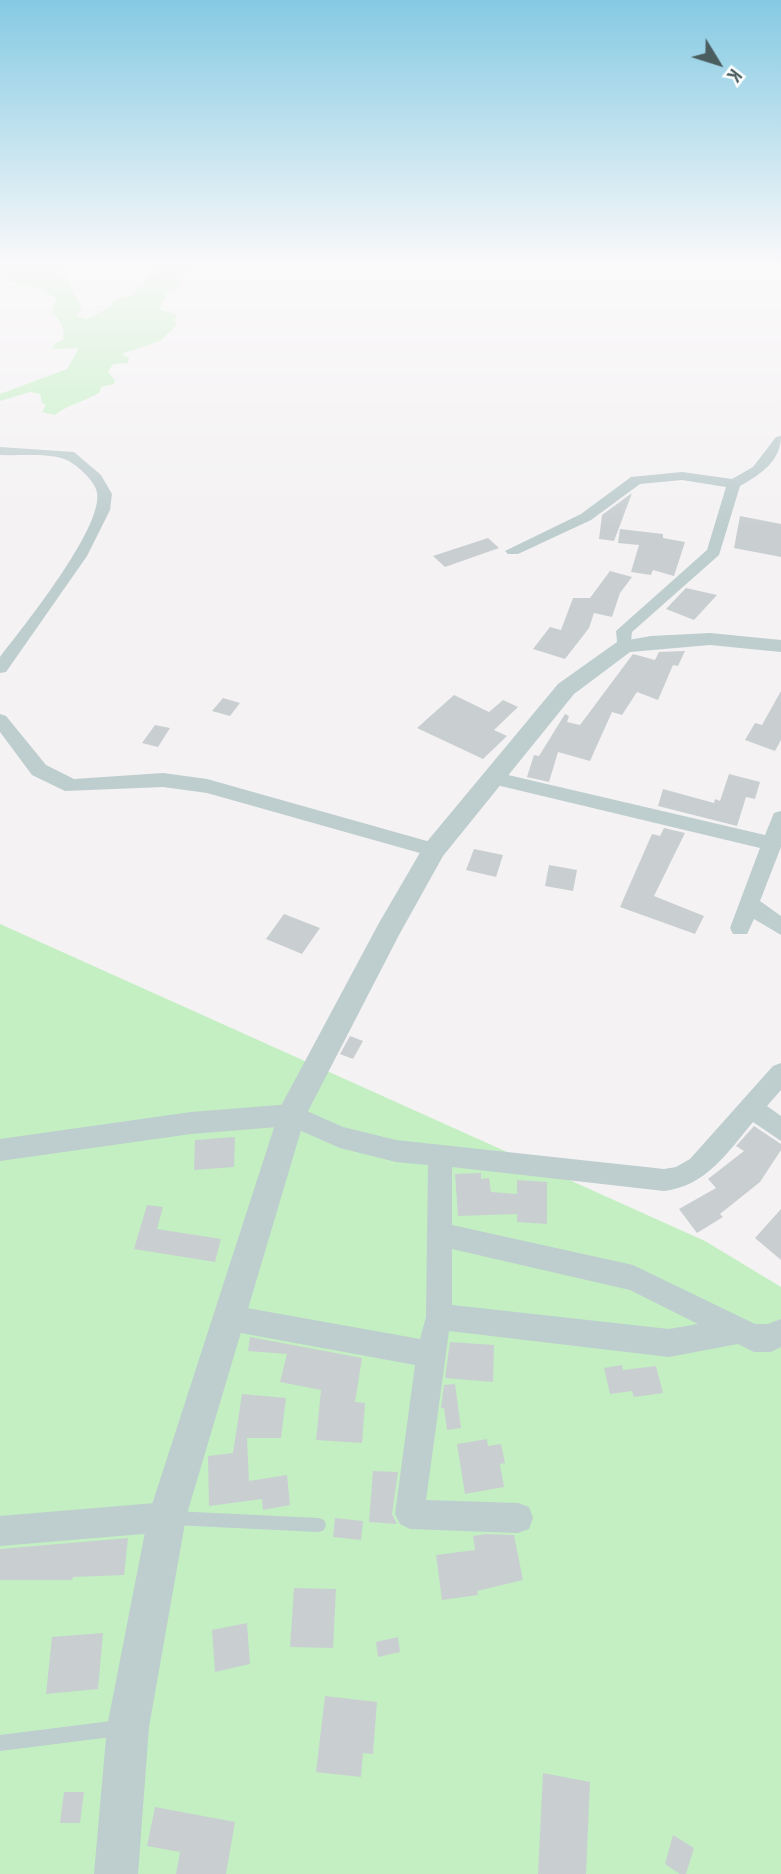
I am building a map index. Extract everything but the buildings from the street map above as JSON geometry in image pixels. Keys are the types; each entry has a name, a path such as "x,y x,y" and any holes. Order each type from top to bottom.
{"street":[{"path":"513,551 586,517 636,480 682,476 734,484 758,470 781,440"},
{"path":"0,452 69,455 100,483 105,491 105,509 60,585 0,667"},
{"path":"624,647 624,631 715,552 734,484"},
{"path":"116,1874 128,1727 167,1517 292,1115 434,850 491,777 566,689 624,647 651,642 710,639 781,646"},
{"path":"0,720 39,770 72,786 163,780 207,786 434,850"},
{"path":"491,777 773,844"},
{"path":"740,928 781,818"},
{"path":"750,905 781,927"},
{"path":"0,1150 191,1123 292,1115 340,1137 396,1151 672,1179 699,1167 781,1073"},
{"path":"751,1107 781,1130"},
{"path":"440,1155 439,1317 430,1354 410,1514 518,1518"},
{"path":"441,1234 634,1278 754,1338 771,1338 781,1332"},
{"path":"439,1317 669,1343 738,1331"},
{"path":"230,1318 430,1354"},
{"path":"0,1531 167,1517"}],"lane":[{"path":"167,1517 319,1525"},
{"path":"0,1743 128,1727"}],"green space":[{"path":"77,351 129,351 124,353 124,356 129,357 128,363 113,364 108,372 115,380 114,384 101,387 100,392 55,415 42,412 46,405 42,403 40,394 30,392 0,401 0,394 67,369"},
{"path":"0,924 705,1241 781,1287 781,1874 0,1874"}]}
